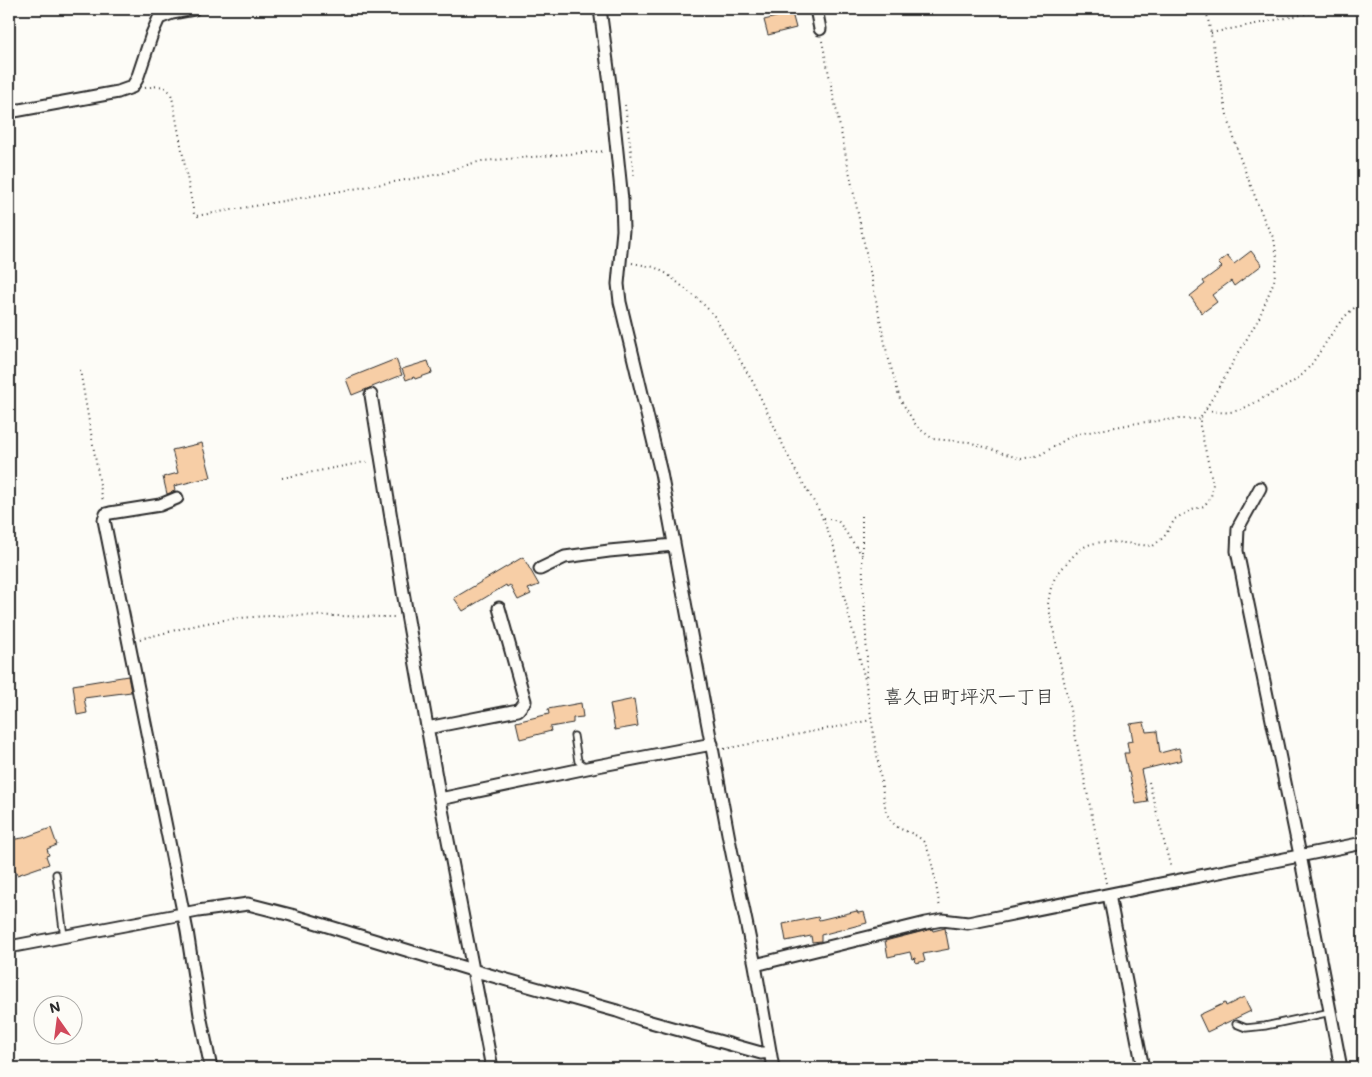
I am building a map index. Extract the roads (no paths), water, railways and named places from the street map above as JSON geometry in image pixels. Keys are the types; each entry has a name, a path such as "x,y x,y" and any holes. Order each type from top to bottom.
{"street":[{"path":"9,112 118,92 132,87 137,79 159,18 172,13 194,9"},
{"path":"600,9 617,150 623,230 618,284 620,302 661,473 773,1068"},
{"path":"816,9 820,29"},
{"path":"371,395 407,618 492,1068"},
{"path":"1260,488 1238,528 1237,551 1300,855 1341,1068"},
{"path":"177,498 160,505 106,514 104,520 130,642 211,1068"},
{"path":"540,569 565,557 674,545"},
{"path":"427,728 518,710 524,701 499,608"},
{"path":"440,800 587,768 713,748"},
{"path":"755,965 926,923 942,920 968,923 1363,843"},
{"path":"1109,895 1143,1068"},
{"path":"9,947 183,914 248,904 731,1045 761,1052 770,1052"}],"lane":[{"path":"574,736 578,761 587,768"},
{"path":"56,874 64,937"},
{"path":"1236,1024 1246,1028 1265,1026 1331,1012"}],"district":[{"name":"喜久田町坪沢一丁目","path":"969,695"}]}
